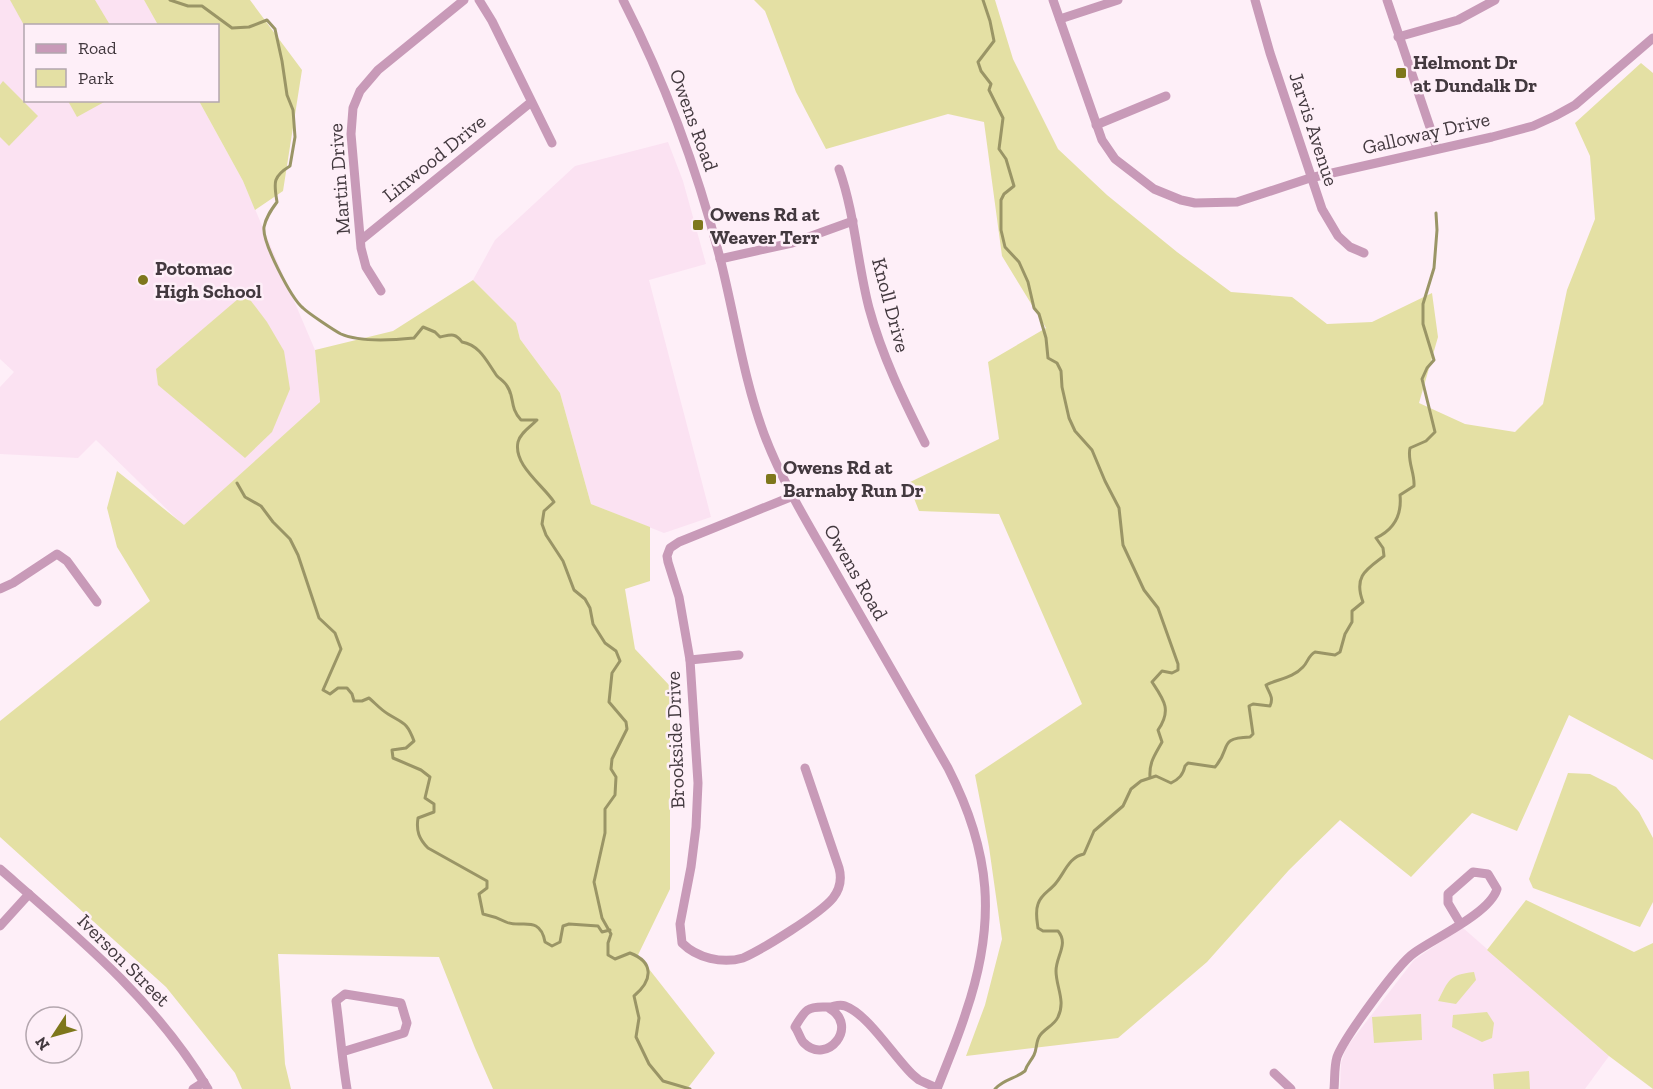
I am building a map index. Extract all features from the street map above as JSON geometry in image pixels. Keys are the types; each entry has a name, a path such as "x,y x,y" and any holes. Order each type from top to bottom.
{"street":[{"name":"Martin Drive","path":"381,291 366,267 361,240 351,134 354,108 360,92 378,70 464,0"},
{"path":"479,0 492,21 530,103 552,143"},
{"name":"Owens Road","path":"623,0 671,105 694,172 720,259 749,388 765,435 793,496 948,768 965,803 975,831 985,885 986,907 981,958 967,1011 937,1088"},
{"name":"Galloway Drive","path":"1053,0 1096,125 1102,140 1115,159 1154,189 1181,200 1211,204 1237,202 1310,178 1512,132 1555,116 1591,93 1653,38"},
{"path":"1060,19 1118,0"},
{"name":"Jarvis Avenue","path":"1255,0 1310,178 1322,209 1330,225 1345,242 1364,254"},
{"path":"1387,0 1437,148"},
{"path":"1398,37 1458,20 1495,0"},
{"path":"1096,125 1166,96"},
{"name":"Linwood Drive","path":"361,240 530,103"},
{"name":"Knoll Drive","path":"839,169 848,195 869,307 899,390 925,443"},
{"path":"720,259 792,243 853,221"},
{"name":"Brookside Drive","path":"793,496 679,542 670,548 667,556 679,597 690,660 698,783 692,857 680,924 682,943 698,955 715,959 737,960 761,948 812,915 832,899 840,882 840,868 805,768"},
{"path":"0,590 57,554 67,561 98,602"},
{"path":"690,660 739,656"},
{"name":"Iverson Street","path":"0,869 95,953 143,1002 166,1028 206,1086"},
{"path":"1334,1089 1336,1063 1340,1050 1383,989 1413,953 1471,918 1494,897 1497,889 1488,874 1473,872 1448,894 1448,903 1461,923"},
{"path":"0,926 29,894"},
{"path":"342,1052 404,1033 407,1023 401,1003 345,994 336,1001 342,1052 347,1089"},
{"path":"829,1008 839,1017 842,1026 840,1035 836,1042 828,1048 819,1050 810,1048 803,1042 795,1027 807,1010 820,1006 829,1008 841,1005 853,1011 868,1024 913,1075 937,1088"},
{"path":"1274,1073 1292,1089"},
{"path":"193,1089 206,1086"}],"shaded area":[{"name":"Potomac High School","path":"0,0 144,0 157,24 24,24 24,102 200,102 243,181 315,350 320,402 184,526 96,440 78,458 0,454 0,387 14,372 0,359"},
{"path":"668,142 683,181 706,264 649,280 711,517 664,533 591,504 560,393 520,339 516,323 473,280 495,240 575,166"},
{"path":"1462,927 1609,1056 1585,1089 1340,1089 1341,1063 1346,1048 1414,960"}],"green space":[{"path":"10,0 95,0 109,24 24,24"},
{"path":"144,0 250,0 302,70 283,191 255,210 243,181 200,102 219,102 219,24 157,24"},
{"path":"754,0 995,0 1013,59 1058,149 1107,195 1231,292 1292,297 1327,324 1372,322 1432,293 1438,337 1419,403 1465,424 1515,432 1543,404 1567,290 1595,219 1590,156 1575,123 1641,63 1653,73 1653,760 1569,715 1517,831 1472,813 1411,877 1340,820 1289,870 1207,962 1118,1038 966,1056 985,1005 1002,939 989,847 975,775 1082,704 999,514 919,511 908,483 999,439 988,362 1046,328 1002,256 984,122 948,114 826,149 796,92 765,11"},
{"path":"3,81 38,116 9,146 0,137 0,85"},
{"path":"69,102 104,102 77,117"},
{"path":"473,280 516,323 520,339 560,393 591,504 650,527 650,581 625,589 635,649 670,686 670,889 638,955 715,1053 687,1089 493,1089 439,957 278,954 285,1064 291,1089 242,1089 235,1073 166,987 0,837 0,721 150,601 117,547 107,508 117,471 184,525 320,402 315,350 393,331"},
{"path":"245,293 267,322 284,351 290,389 272,432 245,458 158,385 156,369"},
{"path":"1568,773 1590,774 1616,787 1639,812 1653,838 1653,902 1640,927 1533,888 1529,879"},
{"path":"1526,900 1634,952 1653,943 1653,1089 1609,1056 1487,950"},
{"path":"1474,972 1476,980 1456,1004 1438,1001 1450,980 1459,975"},
{"path":"1487,1012 1494,1023 1492,1038 1482,1042 1452,1027 1453,1015"},
{"path":"1421,1014 1422,1040 1374,1043 1372,1017"},
{"path":"1529,1071 1530,1089 1494,1089 1493,1074"}],"waterway":[{"path":"170,0 188,6 202,6 232,28 249,27 267,20 275,29 287,95 293,110 295,137 290,166 277,177 275,190 277,202 264,227 268,245 278,269 298,302 322,322 348,337 377,340 414,338 423,327 440,337 455,335 462,342 478,350 506,385 515,411 521,420 537,420 521,436 518,450 524,467 554,502 544,511 542,524 546,535 563,561 574,590 585,599 590,608 593,624 605,643 616,651 620,661 612,673 609,702 626,722 627,729 612,759 611,769 616,777 615,795 605,809 605,833 594,882 602,918 611,934 608,955 615,959 630,953 647,966 645,984 634,996 639,1018 636,1037 649,1064 663,1081 690,1089"},
{"path":"983,0 994,41 978,62 981,71 991,84 989,90 1003,118 999,149 1006,159 1014,186 1004,194 1001,200 1001,230 1005,247 1019,262 1028,282 1034,308 1039,314 1046,338 1048,358 1057,363 1061,371 1069,418 1075,431 1092,450 1119,508 1123,545 1144,590 1158,608 1178,664 1178,670 1172,673 1162,671 1152,682 1165,705 1165,717 1158,730 1162,742 1152,763 1150,777"},
{"path":"995,1089 1025,1071 1035,1053 1039,1037 1056,1020 1060,1011 1061,1000 1056,971 1062,941 1058,931 1043,931 1038,928 1036,916 1041,898 1056,883 1071,862 1084,854 1094,831 1123,806 1131,789 1141,781 1156,776 1171,783 1180,776 1188,763 1215,767 1229,742 1233,739 1250,737 1253,734 1249,706 1253,704 1270,706 1271,698 1266,685 1299,671 1315,652 1335,655 1340,652 1345,634 1352,622 1352,611 1363,602 1360,593 1363,574 1384,556 1383,548 1376,538 1396,521 1400,509 1400,495 1414,486 1410,448 1426,441 1435,432 1422,379 1434,360 1423,324 1423,304 1434,268 1436,213"},
{"path":"237,483 245,497 261,506 290,539 298,555 319,618 335,633 341,649 323,690 330,694 338,688 347,688 354,701 369,698 409,730 414,741 406,748 392,750 393,758 421,770 430,777 425,798 434,804 434,812 418,818 417,823 420,838 425,845 487,881 487,888 479,894 483,914 511,924 534,925 539,928 545,942 552,946 560,942 563,926 569,924 598,926 602,932 610,930"}],"place":[{"name":"Helmont Dr at Dundalk Dr","path":"1401,73"},
{"name":"Owens Rd at Weaver Terr","path":"698,225"},
{"name":"Potomac High School","path":"143,280"},
{"name":"Owens Rd at Barnaby Run Dr","path":"771,479"}]}
